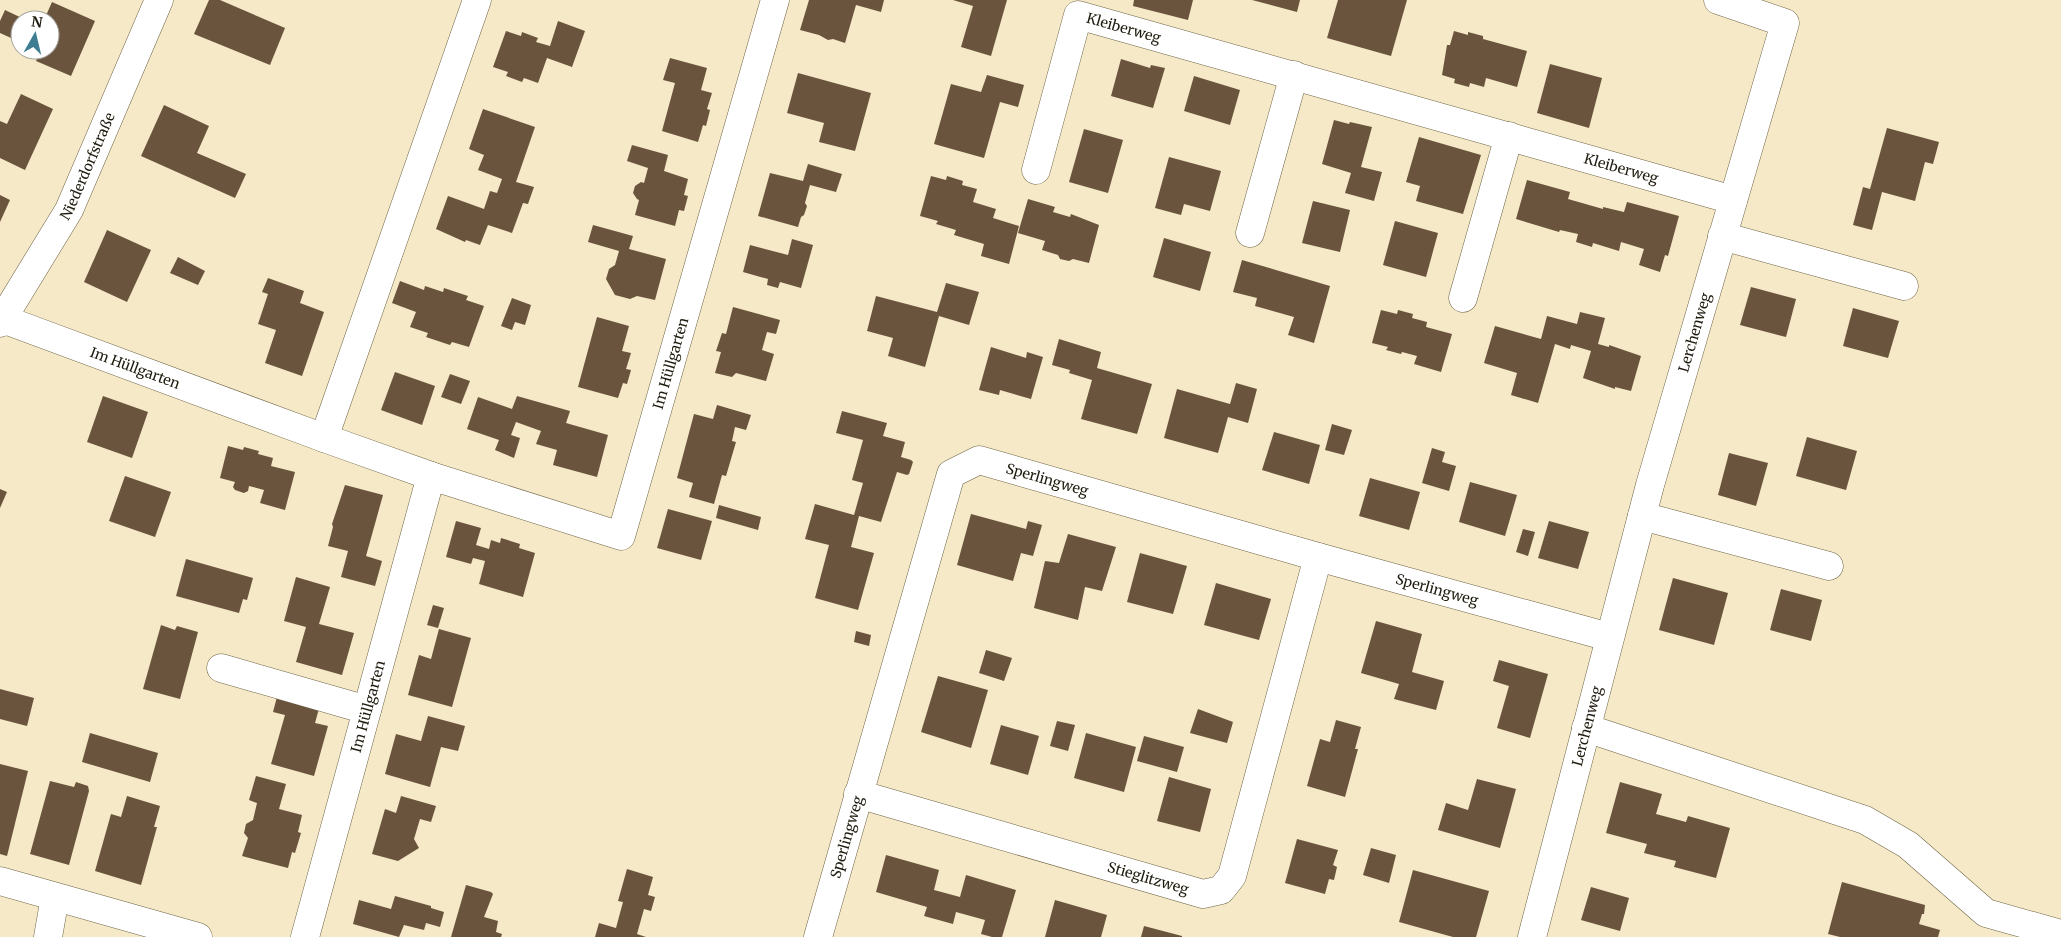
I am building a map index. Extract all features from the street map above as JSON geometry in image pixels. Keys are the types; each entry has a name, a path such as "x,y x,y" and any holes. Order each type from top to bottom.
{"street":[{"name":"Niederdorfstraße","path":"1,320 69,210 159,0"},
{"path":"324,438 477,0"},
{"name":"Im Hüllgarten","path":"1,320 431,476 621,536 775,0"},
{"name":"Lerchenweg","path":"1532,937 1642,516 1785,23 1718,0"},
{"name":"Kleiberweg","path":"1036,170 1078,15 1733,200"},
{"path":"1250,233 1294,75"},
{"path":"1463,298 1509,136"},
{"path":"1722,236 1904,286"},
{"name":"Sperlingweg","path":"818,937 951,474 979,460 1609,638"},
{"name":"Im Hüllgarten","path":"305,937 431,476"},
{"path":"1642,516 1829,566"},
{"name":"Stieglitzweg","path":"858,794 1203,894 1221,890 1232,876 1318,557"},
{"path":"221,668 367,710"},
{"path":"1586,728 1865,820 1908,845 1986,913 2061,934"},
{"path":"0,881 198,937"},
{"path":"48,937 55,897"}],"building":[{"path":"209,0 220,0 285,28 270,65 194,34"},
{"path":"809,0 884,0 881,12 856,5 845,43 833,39 828,40 819,35 800,30"},
{"path":"953,0 1007,0 991,56 961,47 973,6"},
{"path":"1134,0 1193,0 1188,20 1133,6"},
{"path":"1252,0 1300,0 1297,12"},
{"path":"1338,0 1407,0 1391,56 1327,38"},
{"path":"52,2 95,21 71,76 36,61 60,60 60,10 48,10"},
{"path":"5,10 10,12 10,38 0,33 0,21"},
{"path":"558,21 585,31 572,67 547,58 538,83 524,78 522,82 506,76 508,72 493,67 506,31 521,36 522,32 538,38 536,42 550,46"},
{"path":"1454,31 1468,35 1468,32 1483,36 1483,39 1527,51 1517,87 1486,78 1484,87 1470,83 1469,87 1454,83 1455,79 1442,75 1447,45 1450,45"},
{"path":"670,58 707,68 701,90 712,93 707,109 710,110 706,126 703,125 698,142 662,131 675,83 663,80"},
{"path":"1121,59 1150,68 1151,65 1165,68 1153,108 1111,96"},
{"path":"1550,64 1602,78 1589,128 1537,113"},
{"path":"798,73 871,93 855,151 819,142 824,123 787,113"},
{"path":"987,75 1024,85 1018,107 1000,102 984,158 934,144 951,84 981,92"},
{"path":"1194,76 1240,90 1230,125 1184,111"},
{"path":"21,94 53,109 25,170 0,158 0,121 7,124"},
{"path":"164,105 209,126 197,153 246,174 235,198 141,156"},
{"path":"483,109 535,127 516,182 534,187 528,204 523,203 512,233 488,225 480,245 466,240 465,242 436,229 448,196 484,209 490,191 497,193 502,179 478,170 484,155 469,149"},
{"path":"1334,120 1372,127 1361,167 1382,172 1374,201 1345,193 1351,173 1322,164"},
{"path":"1887,128 1939,142 1933,164 1925,162 1915,201 1882,192 1872,230 1853,225 1863,187 1870,189"},
{"path":"1084,129 1123,140 1108,193 1069,182"},
{"path":"1419,137 1481,155 1463,214 1416,201 1420,186 1406,182"},
{"path":"632,145 668,155 664,171 688,179 684,195 688,196 684,211 679,210 675,226 635,215 639,200 633,193 635,186 641,182 644,183 648,168 627,161"},
{"path":"1169,157 1221,171 1210,211 1184,204 1181,215 1155,208"},
{"path":"808,164 842,174 836,192 810,185 805,203 807,206 798,227 758,216 770,173 803,181"},
{"path":"931,176 946,180 947,176 963,181 962,185 977,189 973,202 996,209 993,218 1019,226 1009,264 981,256 984,244 954,235 956,230 936,224 938,221 920,216"},
{"path":"1527,180 1570,192 1568,199 1603,209 1603,207 1624,212 1627,202 1679,216 1668,256 1665,255 1660,272 1639,265 1644,249 1621,242 1619,251 1593,243 1592,247 1576,242 1578,234 1560,230 1559,232 1516,219"},
{"path":"0,195 10,200 0,222"},
{"path":"1028,199 1055,207 1053,212 1070,217 1071,214 1099,225 1089,263 1073,259 1069,261 1060,259 1058,255 1042,250 1045,241 1018,233"},
{"path":"1313,201 1350,210 1340,252 1302,243"},
{"path":"1395,221 1438,233 1426,277 1383,265"},
{"path":"593,225 633,236 629,249 666,259 655,300 637,296 630,299 615,295 606,279 609,269 615,265 619,251 588,242"},
{"path":"107,230 151,250 127,302 84,282"},
{"path":"1164,238 1211,252 1200,291 1153,277"},
{"path":"792,239 813,245 801,288 780,282 778,288 767,285 768,279 743,272 750,245 788,255"},
{"path":"178,257 205,271 198,285 170,273"},
{"path":"1242,260 1330,286 1314,343 1288,335 1294,317 1255,306 1257,298 1233,292"},
{"path":"268,278 304,291 300,303 324,312 302,376 265,363 276,330 258,324 268,294 262,292"},
{"path":"400,281 424,290 425,286 443,292 444,288 468,296 466,300 484,306 469,347 452,342 450,345 426,337 428,333 410,327 416,312 392,303"},
{"path":"946,283 979,292 969,325 939,316 925,367 888,356 893,338 867,331 876,296 937,312"},
{"path":"1751,287 1796,299 1786,337 1740,325"},
{"path":"512,298 531,305 525,325 515,322 512,330 501,326"},
{"path":"733,307 780,320 776,334 767,332 762,350 774,354 766,381 736,373 732,377 715,373 721,352 716,351 722,333 726,334"},
{"path":"1853,308 1899,321 1888,358 1843,346"},
{"path":"1381,310 1397,314 1398,310 1413,314 1412,318 1427,322 1426,327 1452,334 1441,372 1414,364 1417,356 1386,350 1388,347 1372,343"},
{"path":"1580,312 1605,318 1598,344 1609,347 1609,345 1641,356 1631,391 1615,387 1615,389 1583,378 1591,351 1571,345 1570,349 1555,344 1538,403 1511,395 1517,373 1484,363 1495,326 1541,339 1547,316 1577,324"},
{"path":"597,317 629,326 622,351 631,353 626,369 631,370 627,384 623,383 618,398 578,387"},
{"path":"1059,339 1101,352 1097,368 1152,384 1137,434 1081,419 1092,380 1069,373 1070,370 1052,365"},
{"path":"991,347 1026,358 1027,352 1043,357 1031,399 1000,390 999,395 979,390"},
{"path":"395,372 435,386 422,425 381,410"},
{"path":"450,374 470,381 461,404 441,397"},
{"path":"1236,383 1257,389 1248,423 1228,417 1218,453 1164,438 1177,389 1230,404"},
{"path":"103,396 148,412 132,458 87,442"},
{"path":"517,396 570,411 566,423 608,435 597,477 553,465 557,450 536,444 541,431 516,422 511,435 520,438 514,458 495,450 499,440 467,429 478,397 512,409"},
{"path":"717,405 751,415 746,430 735,427 732,441 736,442 726,476 722,475 714,504 689,497 693,483 677,478 694,414 713,419"},
{"path":"842,411 887,423 883,436 905,442 901,457 913,462 909,474 897,472 881,522 859,516 851,547 874,553 858,610 815,598 829,545 805,539 815,504 854,515 863,483 852,480 863,440 836,433"},
{"path":"1332,424 1352,430 1344,455 1325,450"},
{"path":"1274,432 1320,445 1309,484 1262,470"},
{"path":"1807,437 1857,451 1846,490 1796,476"},
{"path":"228,446 243,450 244,447 259,451 258,454 273,458 271,466 295,472 285,510 260,503 264,490 249,486 248,491 244,493 235,490 233,487 235,482 220,478"},
{"path":"1432,448 1445,452 1442,462 1456,466 1449,491 1422,483"},
{"path":"1729,453 1768,463 1756,506 1718,495"},
{"path":"125,476 171,492 155,537 109,521"},
{"path":"1370,478 1420,492 1409,530 1359,516"},
{"path":"1470,482 1517,495 1505,536 1459,522"},
{"path":"345,485 383,495 366,556 382,561 375,586 341,577 348,551 328,546 333,527 332,524"},
{"path":"0,489 7,492 0,508"},
{"path":"719,505 761,517 758,530 716,518"},
{"path":"668,509 712,521 701,560 657,548"},
{"path":"971,514 1026,529 1028,521 1042,525 1033,556 1021,553 1013,581 957,565"},
{"path":"456,521 481,528 476,545 489,549 491,540 500,543 501,538 520,544 519,548 535,553 523,597 479,584 485,561 473,558 471,564 446,557"},
{"path":"1549,521 1589,532 1578,569 1538,558"},
{"path":"1523,529 1535,532 1528,556 1516,552"},
{"path":"1068,534 1116,547 1102,591 1085,587 1078,620 1034,608 1045,561 1059,563"},
{"path":"1140,553 1187,566 1173,614 1127,602"},
{"path":"186,559 253,578 247,600 243,599 239,613 176,596"},
{"path":"296,577 330,587 319,624 354,633 342,675 296,662 306,627 284,621"},
{"path":"1673,578 1728,593 1714,645 1659,630"},
{"path":"1216,583 1271,599 1259,640 1204,625"},
{"path":"1781,589 1822,600 1811,641 1770,630"},
{"path":"433,605 444,608 438,628 427,625"},
{"path":"1376,621 1422,634 1412,672 1444,681 1436,710 1394,699 1399,684 1361,673"},
{"path":"161,625 175,630 177,626 198,632 180,699 143,689"},
{"path":"439,629 471,638 452,707 408,695 419,655 431,659"},
{"path":"856,631 871,635 869,646 854,642"},
{"path":"986,650 1012,658 1004,681 979,673"},
{"path":"1499,660 1548,674 1530,738 1497,728 1509,686 1493,681"},
{"path":"938,676 988,690 971,748 921,732"},
{"path":"0,689 34,698 27,726 0,719"},
{"path":"278,693 320,705 315,723 328,726 314,776 271,764 285,715 273,712"},
{"path":"1198,709 1233,722 1227,743 1190,733"},
{"path":"428,716 465,726 458,751 441,747 430,787 385,774 396,734 421,741"},
{"path":"1336,720 1361,727 1355,749 1358,749 1345,797 1307,786 1320,739 1330,742"},
{"path":"1057,721 1075,725 1068,751 1050,746"},
{"path":"1001,725 1039,736 1028,775 990,764"},
{"path":"90,733 158,753 150,782 82,762"},
{"path":"1086,733 1136,747 1124,792 1074,778"},
{"path":"1144,736 1184,747 1177,772 1137,761"},
{"path":"0,764 28,771 7,856 0,854"},
{"path":"256,776 286,784 279,809 302,815 298,832 301,833 295,853 292,852 288,868 242,856 248,838 244,833 246,824 253,820 257,803 249,800"},
{"path":"1169,777 1211,789 1200,832 1157,821"},
{"path":"1477,779 1516,789 1500,848 1438,830 1446,803 1468,810"},
{"path":"50,781 74,787 76,782 88,786 89,791 69,865 30,854"},
{"path":"1620,782 1662,794 1656,814 1686,822 1688,816 1730,828 1716,878 1674,867 1676,861 1644,853 1647,844 1606,833"},
{"path":"127,796 160,806 154,827 157,827 141,885 95,871 111,814 121,817"},
{"path":"401,796 436,806 431,822 420,819 414,839 419,848 398,861 372,854 385,809 396,813"},
{"path":"1297,839 1338,850 1333,865 1337,867 1334,880 1329,879 1325,894 1285,883"},
{"path":"1371,848 1396,855 1389,883 1363,875"},
{"path":"886,855 939,870 934,890 960,897 966,875 1016,890 1002,937 981,934 985,920 956,912 953,924 924,916 927,907 876,892"},
{"path":"627,869 653,877 648,895 655,897 651,911 644,909 637,934 646,937 595,937 599,923 616,928 623,902 618,901"},
{"path":"1413,870 1489,891 1476,937 1453,937 1399,922"},
{"path":"1842,882 1925,905 1924,914 1922,914 1919,924 1940,930 1938,937 1840,937 1828,934"},
{"path":"466,885 493,894 484,917 498,921 496,932 502,934 501,937 451,937"},
{"path":"1591,887 1629,898 1620,931 1581,920"},
{"path":"395,896 431,906 431,908 444,912 440,927 426,923 424,930 404,925 399,937 353,924 359,900 391,909"},
{"path":"1055,900 1107,915 1101,937 1045,937"},
{"path":"1144,926 1182,936 1182,937 1141,937"}]}
